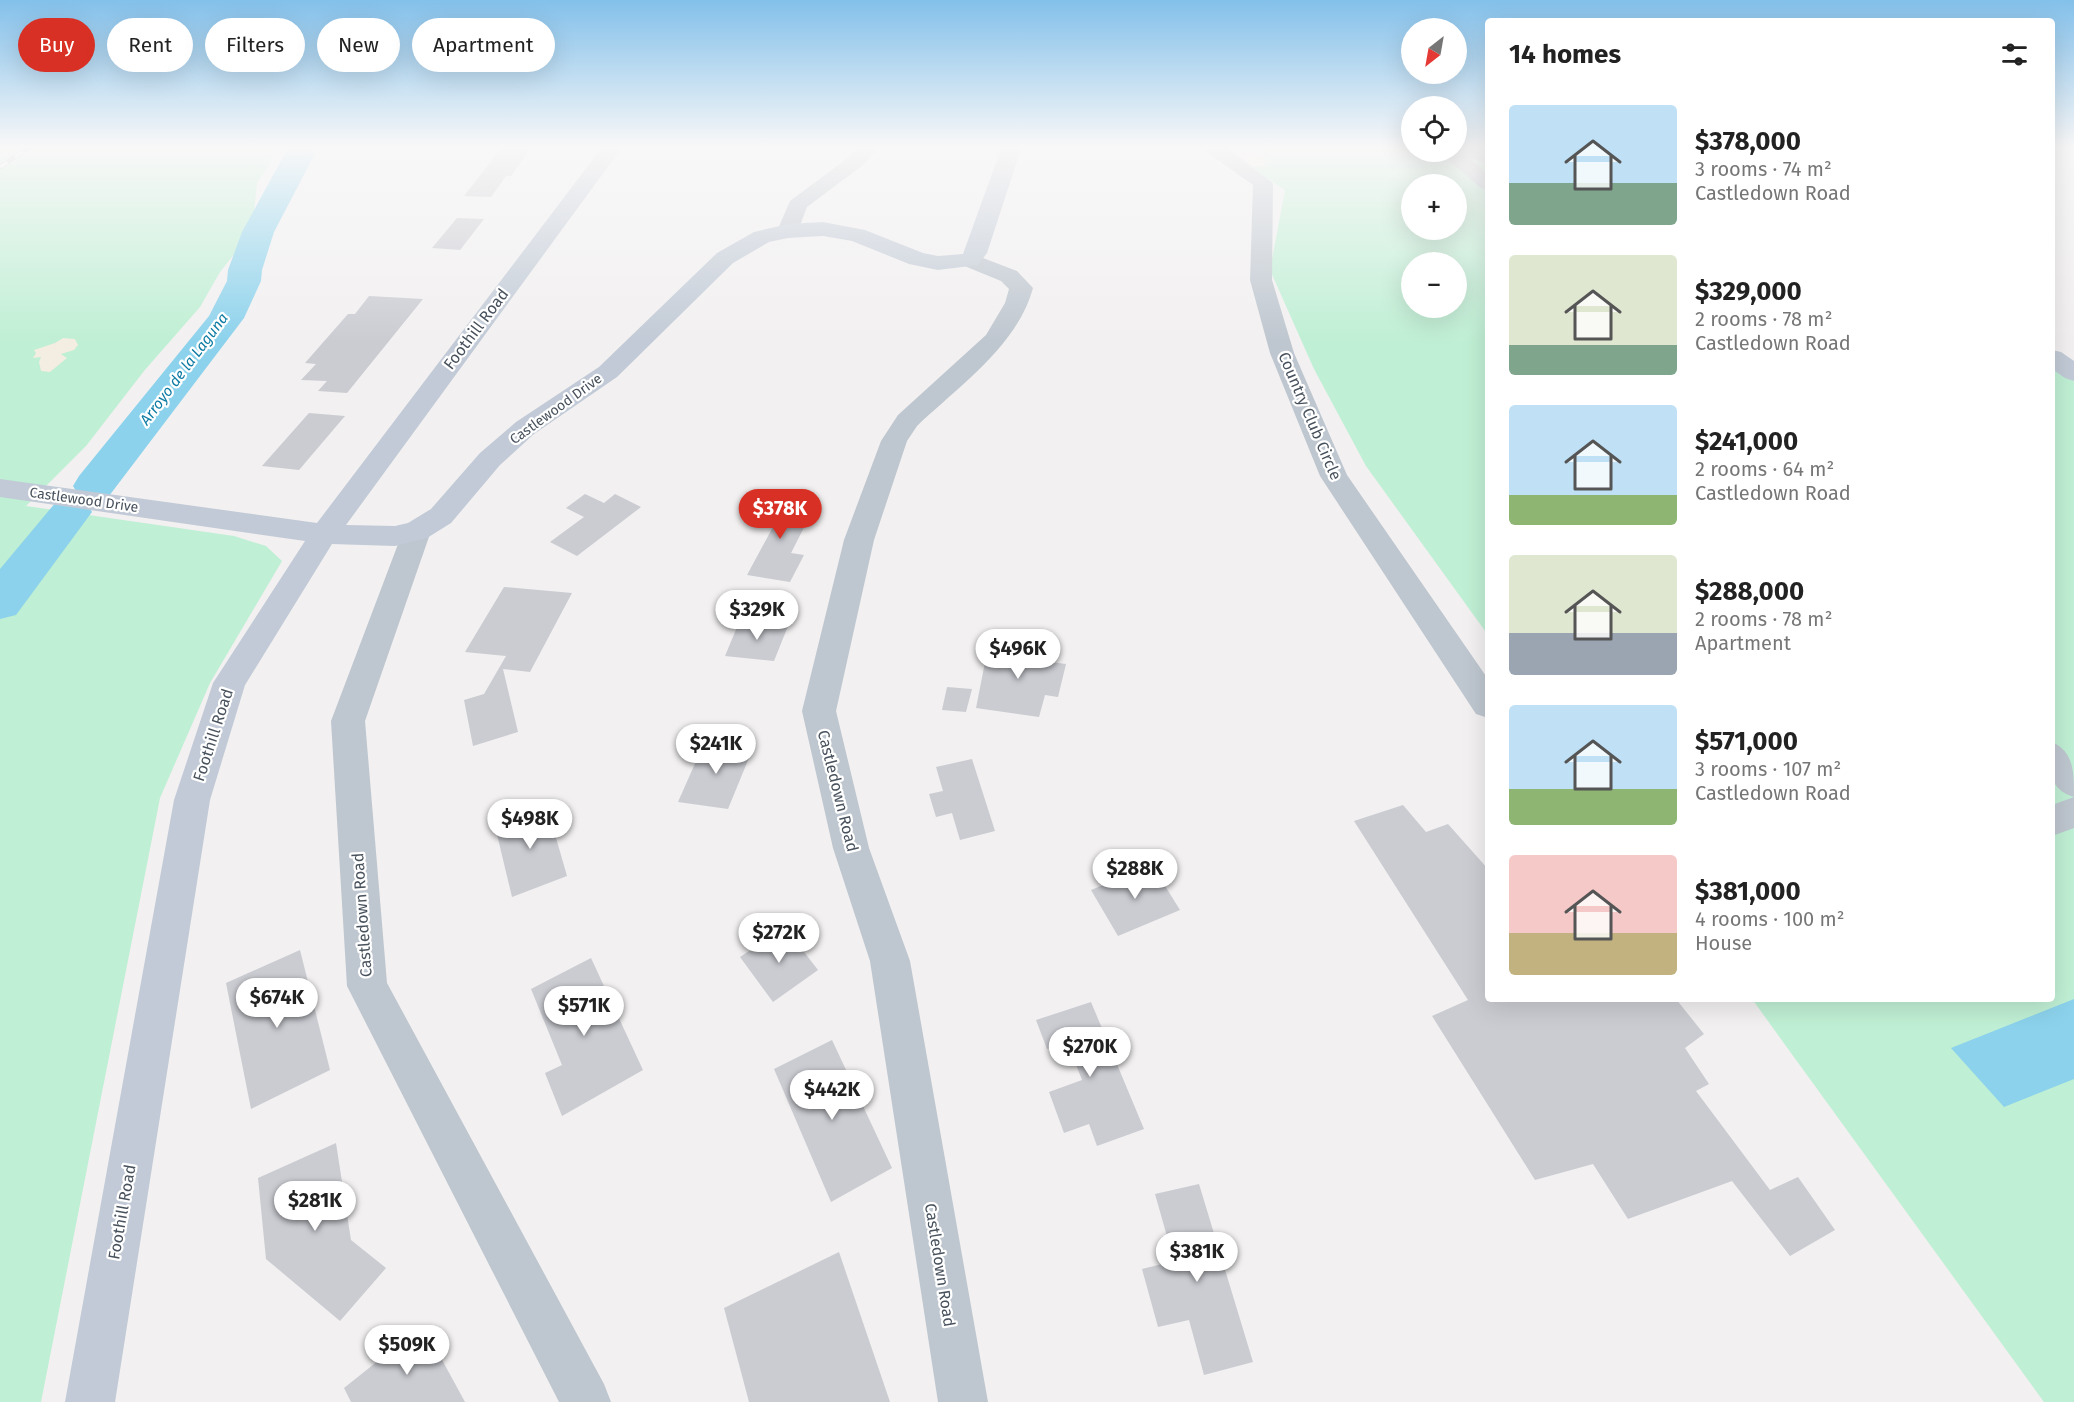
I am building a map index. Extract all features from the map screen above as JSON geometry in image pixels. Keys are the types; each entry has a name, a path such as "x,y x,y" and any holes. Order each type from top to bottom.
{"street":[{"name":"Foothill Road","path":"90,1402 192,800 229,683 324,534 564,211"},
{"path":"788,231 795,211"},
{"path":"970,260 976,253 990,211"},
{"name":"Country Club Circle","path":"1262,211 1261,280 1282,352 1334,476 1485,701"},
{"name":"Castlewood Drive","path":"5,489 324,534 395,536 417,531 441,516 490,459 525,428 608,372 725,258 762,237 788,231 840,231 857,235 917,259 938,263 970,260"},
{"name":"Castledown Road","path":"963,1402 890,961 850,848 819,711 859,540 894,441 907,421 995,339 1017,303 1021,288 1009,276 970,260"},
{"path":"2055,359 2074,373"},
{"name":"Castledown Road","path":"417,531 348,721 367,986 586,1402"},
{"path":"2055,760 2074,783"},
{"path":"2055,820 2074,812"}],"green space":[{"path":"0,211 254,211 253,223 240,247 220,272 200,307 144,371 86,446 26,506 234,536 266,546 282,561 210,683 160,798 41,1402 0,1402"},
{"path":"1281,211 1401,211 1401,240 1467,240 1467,211 1485,211 1485,631 1366,466 1314,369 1270,270"},
{"path":"2055,352 2074,366 2074,1402 2044,1402 1754,1002 2055,1002"}],"sand":[{"path":"63,338 75,339 78,345 74,350 61,354 67,358 50,372 41,371 39,362 41,357 33,358 36,353 34,350"}],"water":[{"path":"2074,999 2074,1079 2004,1107 1951,1048"}],"building":[{"path":"457,218 484,219 460,250 432,248"},
{"path":"369,296 423,299 347,393 318,391 327,381 301,380 316,364 305,363 348,314 355,314"},
{"path":"309,413 345,416 299,470 262,466"},
{"path":"585,494 604,503 615,494 641,507 577,556 550,542 584,517 566,508"},
{"path":"766,500 814,508 791,553 804,555 790,582 747,575 773,527 752,524"},
{"path":"504,587 572,593 530,672 503,669 518,732 473,746 464,700 484,694 506,656 465,652"},
{"path":"740,620 788,626 774,661 725,656"},
{"path":"989,642 1037,648 1034,660 1066,664 1058,697 1045,695 1039,717 976,708"},
{"path":"947,687 972,689 966,712 942,710"},
{"path":"705,741 753,748 728,809 678,802"},
{"path":"972,759 995,831 960,840 952,813 936,817 929,794 943,791 936,767"},
{"path":"546,803 567,876 512,897 494,822"},
{"path":"1403,805 1426,832 1448,824 1485,866 1485,1002 1678,1002 1704,1034 1685,1048 1709,1084 1696,1091 1770,1190 1798,1177 1835,1230 1790,1256 1732,1181 1628,1219 1593,1164 1535,1180 1432,1016 1468,1000 1354,821"},
{"path":"1152,865 1180,910 1118,936 1091,890"},
{"path":"785,927 818,970 773,1002 740,957"},
{"path":"300,950 330,1070 251,1109 226,983"},
{"path":"591,958 643,1070 562,1116 545,1073 562,1065 531,989"},
{"path":"1091,1002 1144,1129 1097,1146 1089,1124 1064,1133 1049,1092 1082,1080 1067,1042 1047,1049 1036,1020"},
{"path":"832,1040 892,1168 831,1202 774,1069"},
{"path":"336,1143 351,1240 386,1268 340,1321 266,1259 258,1178"},
{"path":"1199,1184 1253,1362 1204,1375 1189,1320 1158,1327 1142,1269 1174,1261 1155,1194"},
{"path":"839,1252 890,1402 749,1402 724,1308"},
{"path":"423,1325 465,1402 351,1402 344,1388"}],"waterway":[{"name":"Arroyo de la Laguna","path":"94,486 226,318 244,281 245,270 258,232 269,211"},
{"name":"Arroyo de la Laguna","path":"0,603 71,512"}]}
